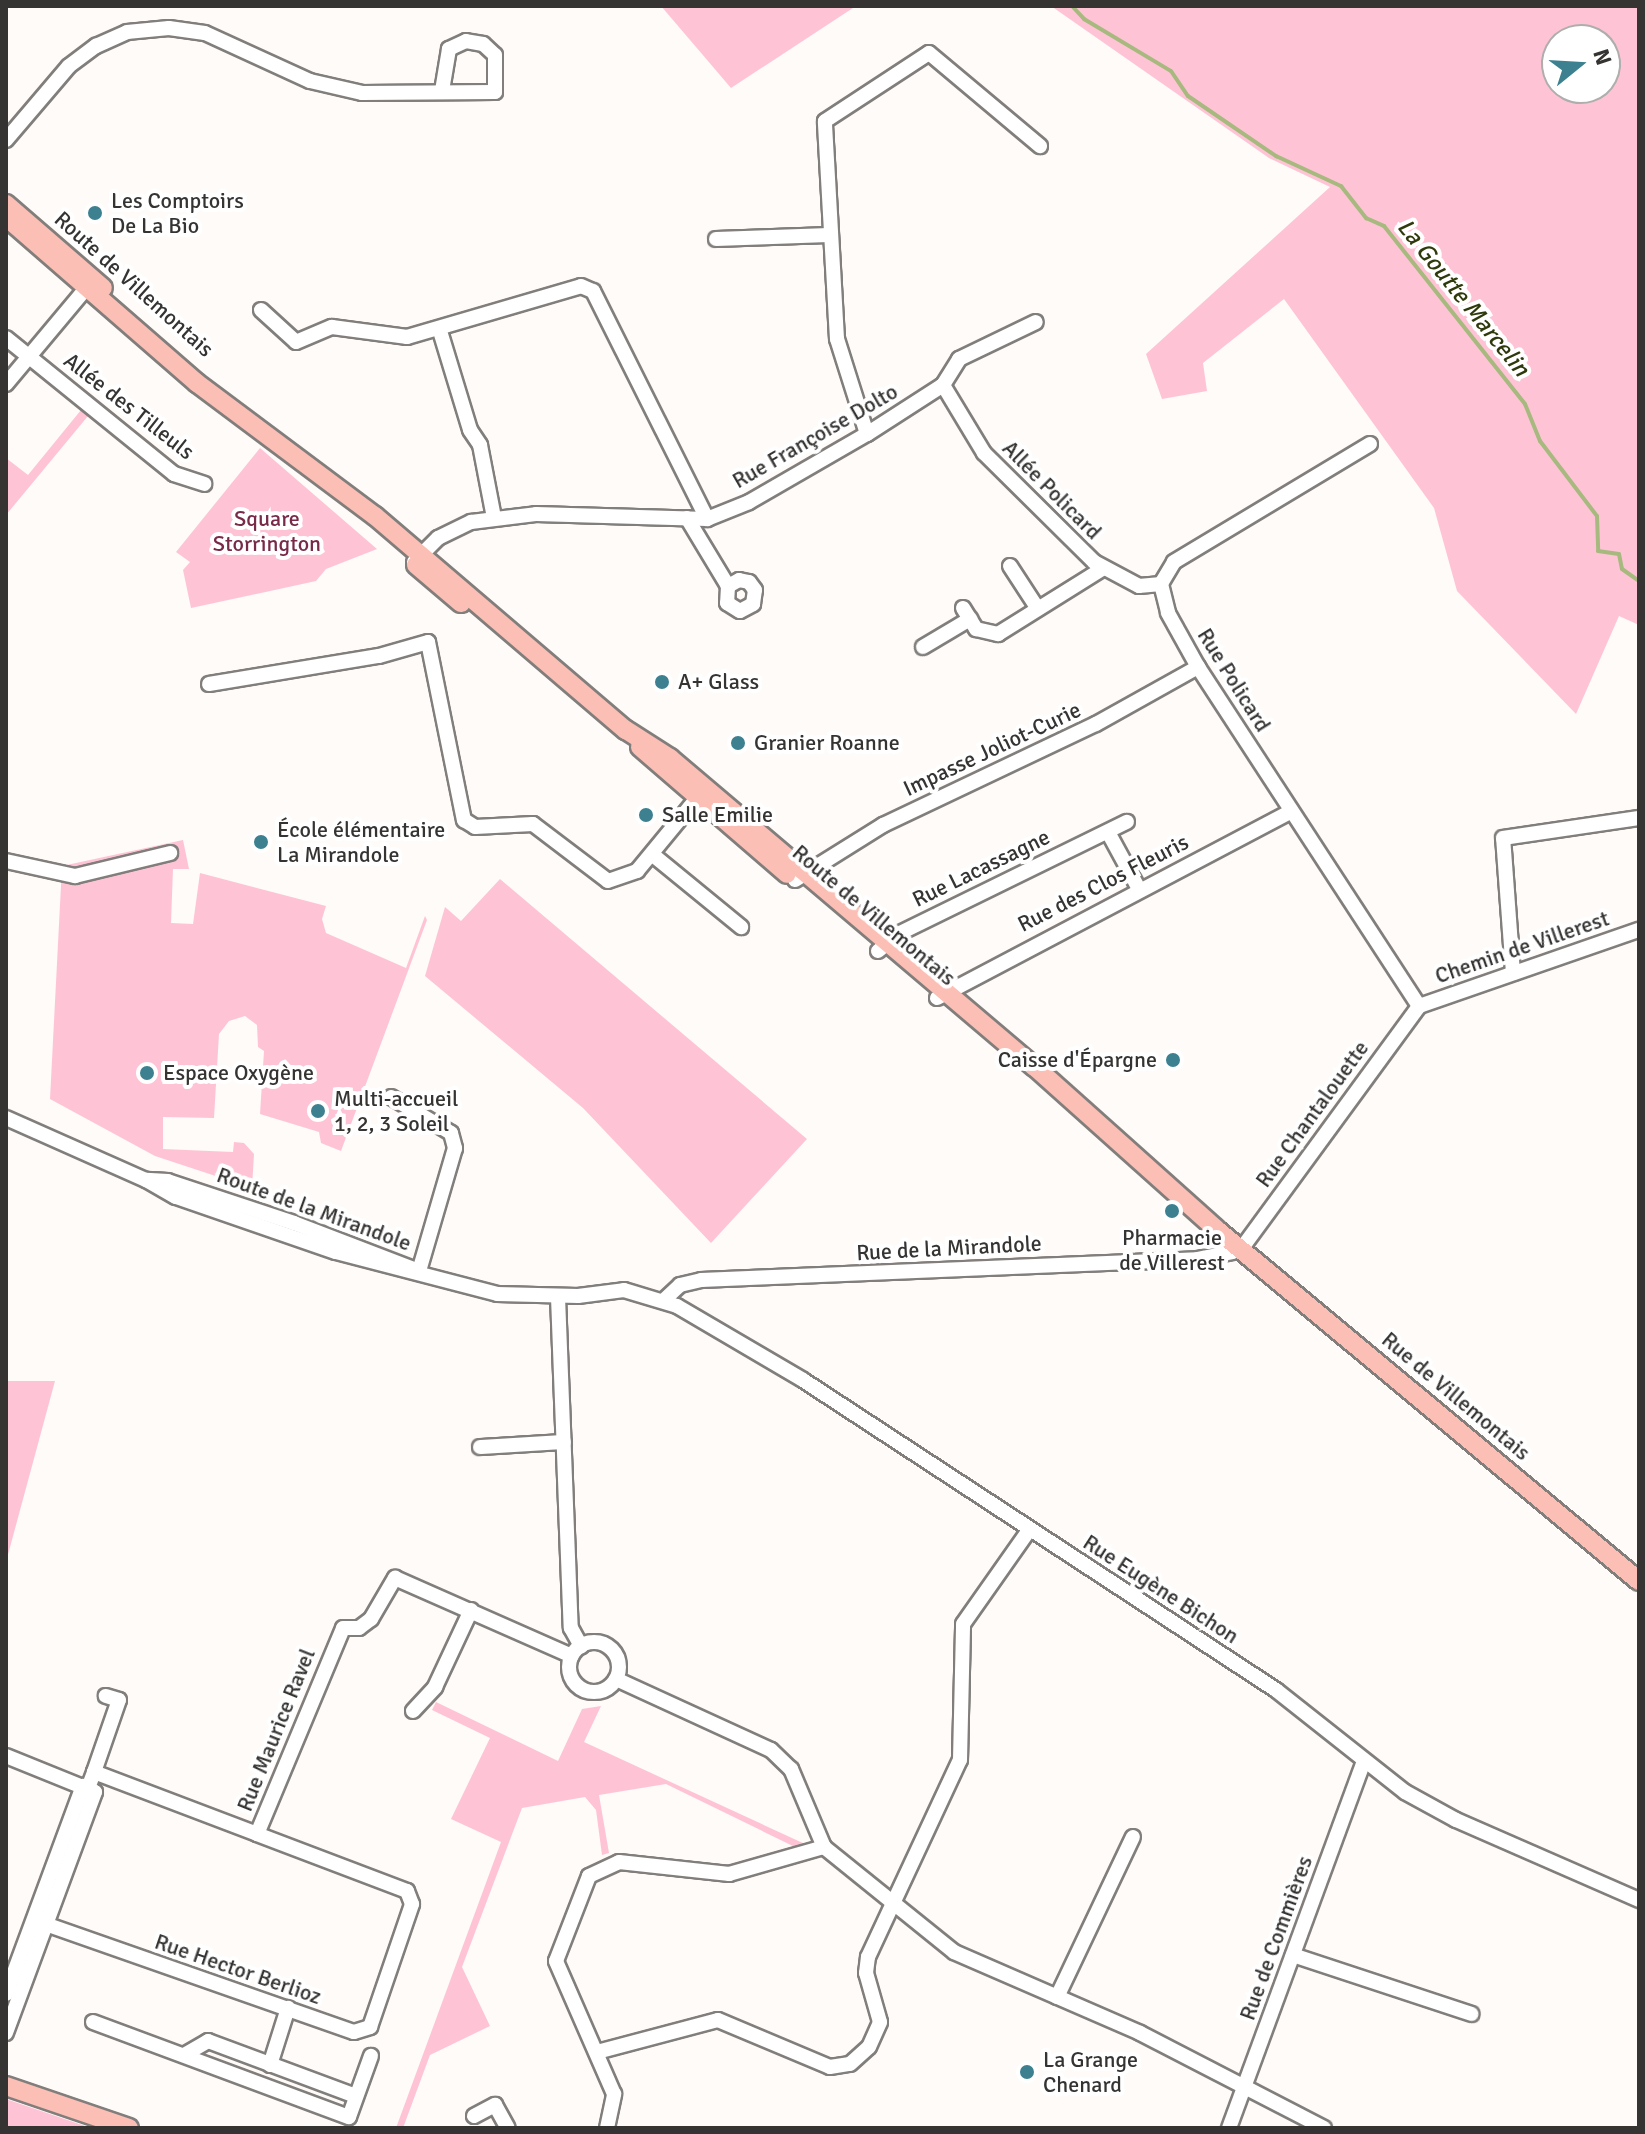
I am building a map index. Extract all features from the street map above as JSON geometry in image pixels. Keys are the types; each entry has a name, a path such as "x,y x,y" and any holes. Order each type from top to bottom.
{"main road":[{"name":"Route de Villemontais","path":"6,204 90,285"},
{"name":"Route de Villemontais","path":"6,217 349,499 369,525 488,608 513,637 626,730 653,761 701,793 1242,1248"},
{"name":"Rue de Villemontais","path":"1242,1248 1639,1581"},
{"path":"6,2086 129,2128"}],"street":[{"path":"6,140 69,66 96,46 127,32 169,28 205,33 310,81 362,93 495,92 495,55 483,44 466,41 449,49 442,91"},
{"path":"867,434 837,339 825,121 929,53 1040,146"},
{"path":"716,239 829,235"},
{"path":"6,384 90,285"},
{"path":"261,310 296,342 332,327 407,337 440,331 581,286 593,291 707,519"},
{"name":"Rue Françoise Dolto","path":"417,558 471,522 494,518 536,514 707,519 749,502 867,434 943,385 959,359 1036,322"},
{"path":"440,331 470,430 480,445 494,518"},
{"name":"Allée des Tilleuls","path":"6,338 174,474 204,484"},
{"name":"Allée Policard","path":"943,385 984,453 1102,569 1139,586 1161,584"},
{"path":"1161,584 1174,562 1370,444"},
{"path":"687,518 728,586"},
{"path":"1010,566 1038,609"},
{"path":"923,647 966,613 976,629 998,634 1102,569"},
{"name":"Rue Policard","path":"1161,584 1168,613 1198,667 1419,1006"},
{"path":"209,684 379,656 428,642 460,812 467,823 533,824 608,881 629,876 653,855 701,793"},
{"name":"Impasse Joliot-Curie","path":"799,876 883,825 1096,724 1198,667"},
{"name":"Rue des Clos Fleuris","path":"940,995 1291,811"},
{"path":"1513,973 1503,838 1639,818"},
{"name":"Rue Lacassagne","path":"882,946 1127,822"},
{"path":"1108,832 1139,889"},
{"path":"6,861 75,876 170,853"},
{"path":"653,855 741,927"},
{"name":"Chemin de Villerest","path":"1419,1006 1639,930"},
{"name":"Rue Chantalouette","path":"1242,1248 1419,1006"},
{"path":"391,1097 451,1133 455,1148 419,1271"},
{"name":"Route de la Mirandole","path":"6,1118 146,1180 168,1181 256,1217 419,1271 497,1294 558,1297"},
{"name":"Rue de la Mirandole","path":"664,1300 680,1285 701,1280 1197,1259 1242,1248"},
{"name":"Rue Eugène Bichon","path":"558,1297 624,1290 664,1300 803,1380 1276,1690 1364,1762 1456,1820 1639,1900"},
{"path":"413,1711 435,1687 471,1610 576,1651 597,1642 611,1649 619,1663 616,1679 603,1690 579,1686 570,1672 576,1651 571,1628 558,1297"},
{"path":"480,1447 564,1442"},
{"path":"597,2052 718,2020 820,2063 850,2064 869,2047 880,2022 866,1973 868,1957 960,1760 963,1624 1029,1530"},
{"name":"Rue Maurice Ravel","path":"94,1772 257,1834 343,1628 359,1628 371,1619 395,1578 471,1610"},
{"path":"616,1679 771,1750 791,1769 824,1847 954,1952 1156,2042 1324,2128"},
{"path":"6,1994 19,1958 40,1922 119,1700 106,1696"},
{"path":"6,1756 89,1789"},
{"name":"Rue de Commières","path":"1229,2128 1364,1762"},
{"name":"Rue Hector Berlioz","path":"40,1922 354,2032 370,2027 412,1904 407,1891 257,1834"},
{"path":"1057,1997 1133,1837"},
{"path":"607,2128 616,2105 597,2052 556,1961 595,1870 632,1861 729,1874 824,1847"},
{"path":"1293,1955 1471,2014"},
{"path":"6,2033 19,1958"},
{"path":"270,2065 288,2008"},
{"path":"93,2022 349,2117 371,2056"},
{"path":"184,2055 208,2041 356,2096"},
{"path":"474,2116 495,2105 508,2128"}],"green space":[{"path":"661,6 856,6 731,88"},
{"path":"1051,6 1639,6 1639,625 1619,616 1576,714 1457,591 1434,508 1284,299 1203,363 1207,391 1162,399 1146,354 1330,187 1269,158"},
{"path":"81,410 88,416 6,515 6,458 28,475"},
{"name":"Square Storrington","path":"260,448 377,549 326,569 316,581 191,608 183,570 190,562 176,552"},
{"path":"183,840 189,869 173,869 171,923 193,924 200,873 326,906 322,919 326,933 406,968 425,916 427,920 341,1151 321,1143 319,1132 260,1114 264,1051 258,1047 257,1025 245,1016 229,1021 219,1034 214,1118 163,1117 163,1149 233,1152 234,1142 244,1143 254,1154 252,1188 155,1156 50,1099 62,866"},
{"path":"500,879 807,1139 711,1243 583,1108 425,976 445,907 461,921"},
{"path":"6,1381 55,1381 6,1562"},
{"path":"436,1702 558,1761 582,1709 601,1706 584,1742 805,1844 795,1847 666,1784 599,1795 609,1853 602,1855 596,1810 585,1797 522,1808 462,1967 490,2026 430,2055 403,2128 396,2128 501,1842 451,1819 490,1738 432,1710"},
{"path":"6,2099 91,2128 6,2128"}],"waterway":[{"name":"La Goutte Marcelin","path":"1072,6 1084,19 1171,71 1188,96 1276,156 1341,186 1366,218 1384,226 1525,404 1540,441 1597,516 1598,551 1619,554 1622,569 1639,581"}],"place":[{"name":"Les Comptoirs De La Bio","path":"95,213"},
{"name":"A+ Glass","path":"662,682"},
{"name":"Granier Roanne","path":"738,743"},
{"name":"Salle Emilie","path":"646,815"},
{"name":"École élémentaire La Mirandole","path":"261,842"},
{"name":"Caisse d'Épargne","path":"1173,1060"},
{"name":"Espace Oxygène","path":"147,1073"},
{"name":"Multi-accueil 1, 2, 3 Soleil","path":"318,1111"},
{"name":"Pharmacie de Villerest","path":"1172,1211"},
{"name":"La Grange Chenard","path":"1027,2072"}]}
